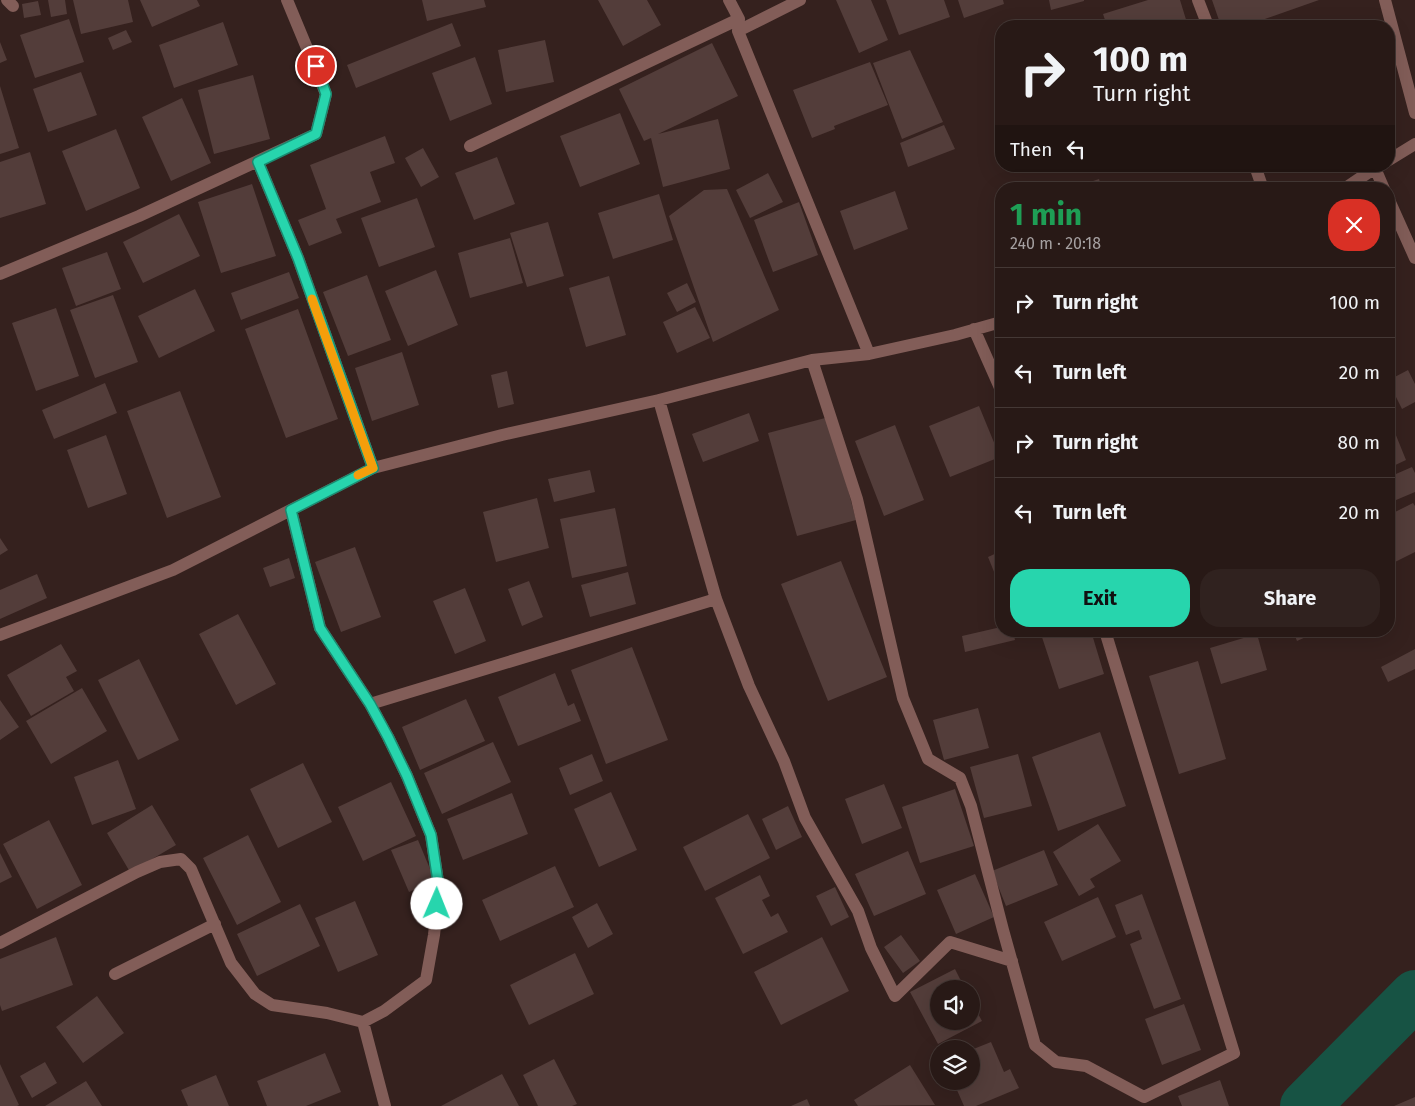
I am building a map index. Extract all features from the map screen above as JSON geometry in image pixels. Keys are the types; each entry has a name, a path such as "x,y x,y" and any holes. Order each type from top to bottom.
{"street":[{"path":"0,274 140,216 316,134 326,94 287,0"},
{"path":"729,0 869,354"},
{"path":"470,146 738,25 800,0"},
{"path":"1198,0 1206,20"},
{"path":"1385,0 1390,20"},
{"path":"1395,38 1415,113"},
{"path":"1395,156 1415,144"},
{"path":"258,162 298,258 373,468"},
{"path":"1354,182 1370,172"},
{"path":"1395,213 1415,258"},
{"path":"0,635 173,570 373,468 502,435 659,400 812,360 869,354 995,324"},
{"path":"974,330 995,377"},
{"path":"812,360 857,499 903,698 928,759 960,778 971,806 1035,1045 1056,1062 1086,1066 1144,1097 1234,1053 1107,637"},
{"path":"659,400 716,599 749,686 784,761 805,818 858,911 871,948 895,996 950,942 1012,960"},
{"path":"0,943 137,872 160,862 180,859 191,869 231,963 255,994 272,1005 326,1013 362,1022 384,1011 426,980 434,935 439,888 431,835 407,776 370,704 320,628 291,510"},
{"path":"370,704 716,599"},
{"path":"115,974 215,924"},
{"path":"362,1022 386,1106"}],"building":[{"path":"48,0 65,0 67,14 51,17"},
{"path":"73,0 128,0 133,22 81,34"},
{"path":"140,0 197,0 200,6 152,27"},
{"path":"422,0 484,0 486,7 427,21"},
{"path":"598,0 647,0 661,25 623,46"},
{"path":"836,0 871,0 888,40 859,53"},
{"path":"886,0 944,0 950,17 899,35"},
{"path":"958,0 1003,0 1004,4 964,18"},
{"path":"1049,0 1084,0 1084,1 1051,10"},
{"path":"1148,0 1180,0 1186,20 1105,20 1103,14"},
{"path":"1212,0 1319,0 1262,20 1219,20"},
{"path":"38,1 41,15 24,18 22,4"},
{"path":"69,19 84,62 35,78 20,35"},
{"path":"223,22 238,65 174,88 159,45"},
{"path":"452,23 461,46 356,88 347,65"},
{"path":"126,30 132,42 113,50 108,38"},
{"path":"545,40 554,82 506,92 498,50"},
{"path":"0,42 7,60 0,63"},
{"path":"712,43 738,96 658,134 718,119 730,169 663,187 651,138 644,141 619,89"},
{"path":"910,50 943,122 902,139 873,63"},
{"path":"475,57 492,104 450,121 432,73"},
{"path":"870,62 888,105 834,126 835,129 812,138 793,90"},
{"path":"81,72 97,115 48,132 33,89"},
{"path":"253,75 270,139 214,154 198,90"},
{"path":"0,86 19,148 0,154"},
{"path":"182,98 211,163 171,181 142,117"},
{"path":"620,113 640,164 580,187 560,136"},
{"path":"944,125 955,149 908,167 900,143"},
{"path":"116,129 140,188 86,211 62,151"},
{"path":"385,136 395,163 370,172 381,202 336,219 342,233 309,246 298,220 326,209 310,165"},
{"path":"423,148 439,177 421,187 405,158"},
{"path":"30,152 46,204 0,218 0,162"},
{"path":"497,157 515,204 474,220 455,173"},
{"path":"768,173 783,202 750,218 736,190"},
{"path":"252,184 276,256 221,273 198,202"},
{"path":"727,189 779,310 713,342 669,216 704,190"},
{"path":"895,191 908,229 854,250 840,211"},
{"path":"659,194 673,240 613,259 598,213"},
{"path":"417,198 435,247 379,267 361,218"},
{"path":"799,202 818,255 773,272 754,220"},
{"path":"179,214 200,256 143,283 123,242"},
{"path":"548,222 564,276 527,287 510,233"},
{"path":"510,238 523,283 470,298 458,253"},
{"path":"107,252 121,289 76,306 62,268"},
{"path":"436,270 458,325 408,346 385,291"},
{"path":"289,272 299,298 241,320 231,293"},
{"path":"367,275 391,340 348,356 323,292"},
{"path":"609,276 626,335 586,347 569,288"},
{"path":"687,283 696,302 677,312 667,293"},
{"path":"195,289 215,331 159,358 138,316"},
{"path":"113,295 138,362 95,378 70,310"},
{"path":"695,307 710,338 677,353 663,322"},
{"path":"56,308 79,376 36,391 12,323"},
{"path":"298,309 338,419 286,438 245,329"},
{"path":"402,352 419,405 372,421 355,368"},
{"path":"1408,370 1415,384 1415,402 1402,409 1395,395 1395,377"},
{"path":"507,371 514,404 498,408 491,375"},
{"path":"105,383 117,413 54,439 42,410"},
{"path":"180,391 221,497 167,518 127,411"},
{"path":"979,406 995,445 995,459 950,477 929,426"},
{"path":"749,413 759,441 703,462 692,434"},
{"path":"829,417 856,520 797,536 768,433"},
{"path":"895,425 924,500 884,516 855,441"},
{"path":"1395,433 1406,460 1395,465"},
{"path":"106,435 127,494 88,508 67,450"},
{"path":"1412,467 1415,473 1415,492 1395,500 1395,474"},
{"path":"590,470 595,492 554,502 548,479"},
{"path":"537,498 549,548 496,562 483,512"},
{"path":"1413,503 1415,506 1415,552 1395,562 1395,512"},
{"path":"615,508 627,566 572,578 560,519"},
{"path":"0,538 8,550 0,555"},
{"path":"355,547 381,617 341,632 315,562"},
{"path":"995,554 995,574 988,557"},
{"path":"289,558 295,578 270,587 263,568"},
{"path":"841,561 887,677 828,701 781,584"},
{"path":"628,572 636,604 590,617 581,585"},
{"path":"37,574 47,598 0,619 0,590"},
{"path":"529,581 543,617 522,626 508,589"},
{"path":"465,588 486,641 455,654 433,601"},
{"path":"238,614 276,684 236,705 199,634"},
{"path":"995,628 995,637 1014,637 1015,640 965,652 962,636"},
{"path":"1042,637 1093,637 1104,674 1059,689"},
{"path":"1247,637 1258,637 1267,670 1221,684 1210,648"},
{"path":"1295,637 1306,637 1297,641"},
{"path":"61,644 77,671 66,677 74,691 31,716 7,675"},
{"path":"632,647 668,740 606,764 571,670"},
{"path":"1415,649 1415,669 1388,682 1381,667"},
{"path":"139,659 179,740 138,760 98,680"},
{"path":"1198,661 1226,759 1179,774 1149,676"},
{"path":"555,673 568,706 574,703 581,721 518,746 498,697"},
{"path":"82,688 107,731 51,764 26,721"},
{"path":"466,699 485,741 420,770 402,727"},
{"path":"0,700 19,727 0,740"},
{"path":"978,708 989,748 944,760 933,720"},
{"path":"1100,732 1126,806 1058,831 1032,757"},
{"path":"493,742 511,782 442,814 424,773"},
{"path":"592,754 603,781 570,795 559,768"},
{"path":"1018,754 1032,806 984,818 970,767"},
{"path":"118,760 136,809 92,825 74,777"},
{"path":"303,763 332,822 278,848 250,789"},
{"path":"391,782 416,836 363,861 338,807"},
{"path":"884,784 902,828 862,844 845,799"},
{"path":"955,789 974,846 920,863 902,807"},
{"path":"611,792 637,850 599,867 574,809"},
{"path":"512,793 528,834 463,860 447,819"},
{"path":"152,805 176,845 130,872 107,833"},
{"path":"788,806 802,837 776,850 762,819"},
{"path":"748,814 770,858 705,891 683,847"},
{"path":"49,820 82,885 37,909 3,844"},
{"path":"1098,824 1121,861 1090,879 1095,887 1079,896 1053,852"},
{"path":"248,835 281,902 237,925 203,858"},
{"path":"418,840 435,881 409,892 391,850"},
{"path":"1044,850 1058,885 1006,906 992,871"},
{"path":"908,851 926,894 874,916 855,874"},
{"path":"0,853 12,877 0,883"},
{"path":"555,866 574,907 500,941 482,900"},
{"path":"975,874 994,917 956,934 937,890"},
{"path":"760,875 770,896 762,900 771,917 778,913 788,932 743,954 715,898"},
{"path":"835,887 849,917 831,926 816,896"},
{"path":"1142,894 1181,999 1154,1009 1130,944 1142,939 1139,930 1126,935 1115,905"},
{"path":"1098,897 1116,937 1062,961 1044,922"},
{"path":"355,901 378,955 338,972 315,918"},
{"path":"597,903 613,934 588,948 572,917"},
{"path":"300,904 320,946 257,976 237,934"},
{"path":"901,935 920,961 903,973 884,947"},
{"path":"56,937 73,985 2,1011 0,1005 0,959"},
{"path":"822,937 849,991 781,1025 754,972"},
{"path":"575,953 594,994 529,1025 510,985"},
{"path":"955,969 960,980 933,980"},
{"path":"930,982 930,1029 910,992"},
{"path":"97,996 124,1033 83,1063 56,1027"},
{"path":"1184,1004 1201,1050 1162,1065 1145,1019"},
{"path":"930,1030 965,1030 946,1040 936,1040"},
{"path":"991,1042 1004,1072 1010,1069 1019,1088 976,1106 964,1106 957,1090 980,1090 980,1046"},
{"path":"325,1053 341,1092 306,1106 267,1106 257,1081"},
{"path":"554,1059 577,1104 572,1106 538,1106 523,1075"},
{"path":"45,1062 57,1083 32,1098 20,1076"},
{"path":"0,1064 19,1105 17,1106 0,1106"},
{"path":"910,1065 935,1105 858,1106 854,1100"},
{"path":"502,1074 519,1106 441,1106"},
{"path":"216,1075 229,1106 188,1106 181,1090"},
{"path":"1220,1080 1229,1106 1182,1106 1178,1096"},
{"path":"86,1081 102,1106 45,1106"},
{"path":"1415,1097 1415,1106 1394,1106"},
{"path":"807,1099 810,1106 791,1106"}],"waterway":[{"path":"1305,1106 1415,995"}],"slow traffic":[{"path":"312,299 373,468 358,475"}],"route":[{"path":"316,66 326,94 316,134 258,162 298,258 373,468 291,510 320,628 370,704 388,737 407,776 431,835 439,888 437,904"}]}
